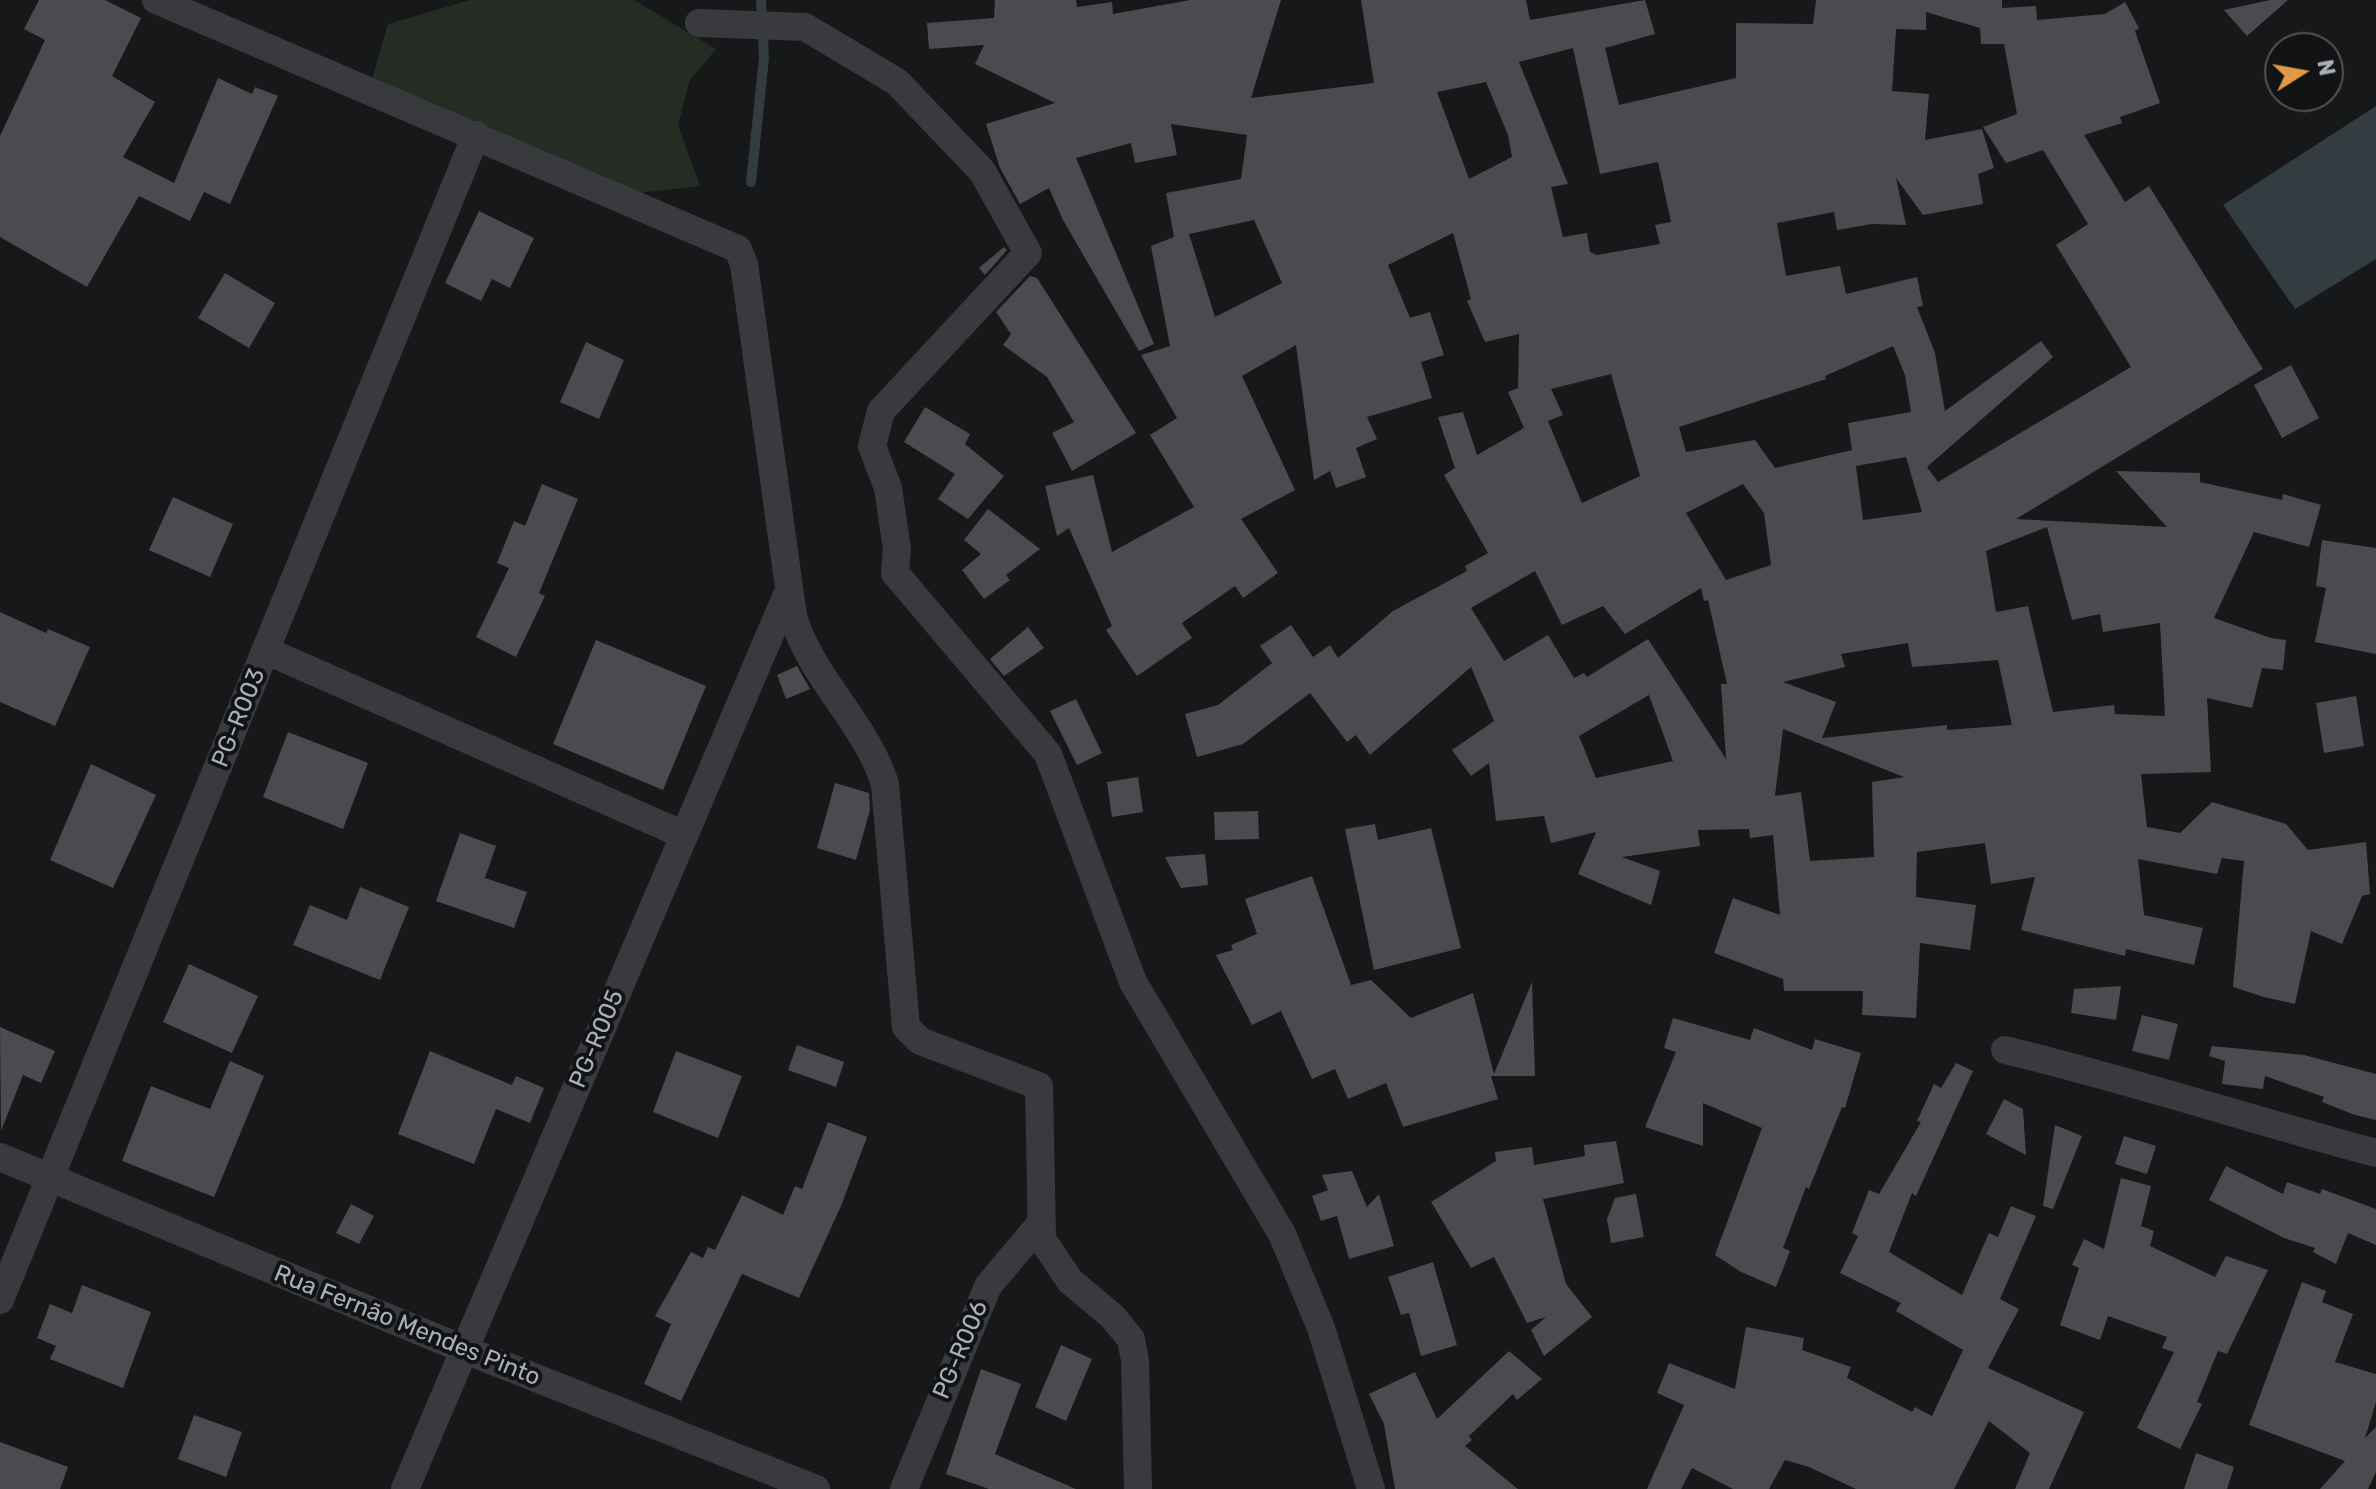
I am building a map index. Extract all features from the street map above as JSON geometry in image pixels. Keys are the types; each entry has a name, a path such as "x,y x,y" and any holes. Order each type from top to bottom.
{"street":[{"path":"156,0 738,249 744,264 789,589 798,632 878,761 885,784 906,1027 920,1041 1039,1086 1042,1239 1070,1281 1112,1316 1131,1339 1135,1360 1138,1489"},
{"path":"699,23 805,27 897,82 982,171 1028,253 881,411 872,446 888,488 897,549 895,573 1048,754 1133,982 1282,1234 1321,1328 1371,1489"},
{"name":"PG-R003","path":"0,1300 476,135"},
{"name":"PG-R005","path":"405,1489 789,589"},
{"path":"267,651 684,835"},
{"path":"2005,1050 2106,1074 2231,1115 2376,1153"},
{"name":"Rua Fernão Mendes Pinto","path":"0,1157 51,1181 463,1349 816,1489"},
{"name":"PG-R006","path":"904,1489 988,1286 1041,1223"}],"shaded area":[{"path":"470,0 634,0 716,49 690,80 678,125 700,186 614,196 371,82 388,24"},
{"path":"2376,106 2376,259 2295,309 2223,205"}],"building":[{"path":"39,0 105,0 141,18 112,76 155,102 123,157 174,183 218,78 252,94 255,87 278,96 230,204 204,192 190,221 139,196 87,287 0,237 0,136 45,40 24,29"},
{"path":"995,0 1076,0 1077,7 1112,2 1113,14 1190,0 1281,0 1251,98 1374,83 1361,0 1526,0 1530,20 1645,0 1655,34 1605,48 1619,105 1736,78 1736,23 1813,24 1816,0 2002,0 2002,8 2036,6 2037,20 2105,14 2125,2 2139,28 2135,31 2160,103 2120,117 2122,123 2084,135 2125,202 2149,186 2263,369 2016,519 2167,527 2116,471 2200,473 2200,482 2282,500 2283,494 2321,505 2309,547 2254,532 2214,618 2271,638 2286,640 2283,670 2262,668 2252,708 2207,698 2211,772 2141,774 2147,827 2180,833 2212,802 2286,824 2308,850 2366,842 2370,894 2362,896 2342,944 2311,931 2295,1004 2233,987 2244,861 2222,858 2217,874 2138,859 2144,915 2203,928 2194,965 2126,949 2125,956 2021,930 2035,877 1991,884 1985,843 1917,852 1916,897 1976,905 1970,950 1920,943 1916,1018 1862,1015 1863,991 1784,991 1783,979 1714,953 1733,898 1780,915 1773,835 1750,838 1749,829 1698,830 1700,846 1622,857 1660,871 1651,905 1578,874 1596,832 1551,843 1544,816 1496,821 1489,763 1471,776 1452,750 1494,721 1471,667 1370,755 1356,735 1347,742 1310,693 1243,744 1197,757 1185,714 1218,705 1272,663 1260,646 1291,625 1313,657 1330,645 1338,658 1393,611 1467,571 1465,566 1488,553 1444,475 1455,468 1438,417 1463,412 1477,455 1524,428 1508,392 1518,388 1519,334 1485,342 1467,301 1471,299 1453,233 1388,265 1410,318 1430,312 1444,355 1421,362 1432,398 1367,417 1377,439 1356,448 1366,477 1336,488 1330,471 1314,480 1296,345 1242,376 1295,490 1241,519 1278,573 1243,598 1235,586 1182,623 1192,638 1137,676 1106,630 1112,626 1069,528 1057,536 1045,486 1093,475 1112,552 1194,507 1150,435 1177,418 1141,355 1170,346 1151,246 1174,237 1166,193 1241,179 1247,135 1171,124 1177,155 1135,163 1131,143 1076,158 1154,344 1139,351 1063,220 1049,188 1020,204 1000,168 986,124 1055,103 975,64 984,45 929,49 927,23 994,18","holes":["1926,12 1980,28 1981,44 2004,44 2017,114 1983,127 2006,163 2043,150 2088,224 2056,245 2131,367 1938,482 1927,467 2053,357 2041,341 1945,411 1935,353 1917,307 1923,306 1917,277 1846,294 1840,266 1786,276 1777,223 1834,212 1837,230 1872,224 1906,225 1896,178 1923,215 1983,204 1978,174 1994,168 1982,129 1925,140 1929,94 1892,91 1896,29 1926,30","1573,48 1600,174 1658,162 1671,222 1655,225 1660,244 1597,255 1590,252 1587,233 1563,237 1551,187 1568,184 1519,62","1486,82 1508,135 1512,157 1469,179 1437,92","1254,220 1282,283 1215,317 1189,234","1893,346 1905,375 1911,412 1848,423 1852,450 1775,468 1755,440 1686,452 1679,427 1826,379 1825,376","1611,374 1640,476 1582,503 1548,421 1563,415 1551,389","1906,457 1922,512 1863,520 1856,466","1743,484 1764,513 1771,565 1726,580 1686,513","2047,527 2072,620 2100,614 2103,632 2160,623 2165,716 2115,714 2114,705 2053,712 2028,606 1996,612 1986,551","1535,571 1562,625 1603,606 1625,634 1701,588 1704,601 1708,600 1727,684 1721,684 1726,759 1648,639 1587,677 1584,673 1574,678 1548,635 1504,661 1471,608","1908,643 1912,667 1998,660 2012,725 1947,730 1947,725 1822,738 1836,702 1783,682 1845,667 1841,654","1649,695 1673,761 1596,778 1579,736","1783,729 1904,777 1872,782 1874,857 1810,861 1801,792 1775,796"]},
{"path":"2270,0 2288,0 2247,36 2224,10"},
{"path":"479,211 534,238 510,288 492,279 481,301 445,283"},
{"path":"1004,247 1007,250 985,275 979,268"},
{"path":"225,273 275,303 249,348 198,318"},
{"path":"1030,276 1037,278 1136,433 1072,471 1052,433 1074,422 1047,377 1003,345 1011,334 996,312"},
{"path":"586,342 624,360 599,419 560,402"},
{"path":"2291,365 2319,418 2282,438 2254,385"},
{"path":"925,407 970,434 965,444 1004,476 968,519 938,499 955,474 904,442"},
{"path":"542,484 578,499 539,593 545,596 516,657 476,637 509,568 497,563 514,521 525,526"},
{"path":"173,497 233,524 210,577 149,550"},
{"path":"988,509 1040,549 1006,575 1010,580 984,599 962,570 981,554 964,540"},
{"path":"2322,540 2376,548 2376,654 2315,642 2326,588 2316,586"},
{"path":"0,612 46,633 48,629 90,647 55,726 0,702"},
{"path":"1028,627 1044,648 1004,676 990,659"},
{"path":"596,640 706,686 663,790 553,744"},
{"path":"797,666 810,689 786,699 777,675"},
{"path":"2356,696 2364,746 2324,753 2316,703"},
{"path":"1076,699 1102,753 1077,765 1050,711"},
{"path":"288,732 368,763 343,829 263,797"},
{"path":"91,764 156,795 113,888 50,860"},
{"path":"1138,777 1143,812 1112,817 1107,782"},
{"path":"835,783 869,793 870,810 856,860 817,848"},
{"path":"1258,811 1259,839 1215,840 1214,812"},
{"path":"1375,824 1378,840 1431,828 1461,948 1374,970 1345,829"},
{"path":"460,833 496,846 485,878 527,892 514,928 436,901"},
{"path":"1205,854 1208,885 1181,888 1165,857"},
{"path":"1312,876 1351,985 1371,980 1411,1018 1473,993 1494,1074 1532,982 1535,1076 1491,1076 1498,1099 1403,1127 1386,1083 1348,1099 1335,1069 1312,1079 1281,1011 1252,1025 1216,955 1233,950 1231,945 1257,934 1245,899"},
{"path":"360,887 409,907 380,980 293,945 310,905 347,920"},
{"path":"189,964 258,996 232,1053 163,1022"},
{"path":"2121,986 2116,1020 2071,1013 2074,989"},
{"path":"2142,1015 2178,1024 2169,1060 2132,1051"},
{"path":"1673,1018 1750,1040 1754,1028 1812,1050 1815,1039 1861,1053 1845,1108 1842,1107 1809,1189 1806,1187 1783,1248 1790,1251 1776,1287 1741,1272 1715,1255 1762,1128 1703,1103 1703,1146 1645,1127 1676,1052 1664,1048"},
{"path":"0,1027 55,1051 41,1083 23,1075 1,1131"},
{"path":"797,1045 844,1062 836,1087 788,1070"},
{"path":"2212,1046 2304,1055 2376,1074 2376,1120 2322,1102 2324,1097 2265,1076 2263,1089 2222,1084 2225,1061 2209,1056"},
{"path":"430,1051 512,1085 516,1076 544,1088 530,1123 496,1109 474,1164 398,1134"},
{"path":"676,1051 742,1076 718,1138 653,1112"},
{"path":"230,1061 264,1076 214,1197 122,1161 151,1086 210,1109"},
{"path":"1956,1063 1973,1071 1916,1196 1912,1193 1889,1252 1962,1295 1989,1233 1998,1237 2011,1206 2036,1216 2000,1299 2019,1309 1988,1368 2084,1412 2049,1489 2015,1489 2030,1453 1989,1421 1954,1489 1856,1489 1809,1467 1785,1460 1769,1489 1733,1489 1692,1468 1681,1489 1647,1489 1684,1405 1657,1393 1669,1363 1735,1389 1746,1327 1804,1338 1802,1350 1851,1367 1847,1378 1912,1412 1915,1407 1932,1416 1963,1350 1896,1311 1901,1303 1840,1273 1858,1236 1852,1233 1869,1190 1879,1194 1921,1122 1917,1121 1934,1084 1941,1088"},
{"path":"2004,1099 2023,1109 2026,1155 1986,1134"},
{"path":"828,1122 867,1137 841,1206 799,1298 742,1274 681,1401 644,1384 671,1324 655,1316 691,1252 703,1258 708,1247 715,1250 742,1195 783,1215 795,1186 802,1189"},
{"path":"2055,1125 2082,1136 2053,1209 2043,1206"},
{"path":"2124,1136 2156,1146 2147,1174 2115,1164"},
{"path":"1616,1141 1624,1183 1543,1199 1566,1284 1592,1317 1544,1356 1531,1330 1546,1317 1527,1323 1494,1257 1471,1268 1431,1202 1496,1161 1495,1152 1532,1147 1534,1165 1585,1156 1584,1145"},
{"path":"2226,1166 2283,1194 2287,1182 2320,1194 2322,1189 2376,1209 2376,1245 2348,1233 2336,1264 2313,1252 2315,1248 2284,1238 2209,1200"},
{"path":"1352,1171 1367,1207 1379,1194 1394,1246 1349,1259 1337,1216 1321,1221 1312,1196 1328,1190 1322,1175"},
{"path":"2121,1178 2151,1186 2141,1226 2154,1231 2150,1246 2215,1277 2226,1256 2268,1270 2227,1354 2218,1351 2197,1402 2202,1404 2180,1449 2137,1428 2174,1352 2162,1348 2167,1337 2108,1316 2100,1340 2060,1325 2079,1268 2072,1265 2084,1239 2104,1249"},
{"path":"1636,1194 1644,1237 1611,1243 1607,1219 1615,1198"},
{"path":"351,1204 374,1216 359,1244 336,1233"},
{"path":"1433,1262 1457,1345 1421,1356 1409,1313 1401,1315 1388,1277"},
{"path":"2302,1282 2326,1291 2322,1302 2353,1314 2335,1362 2376,1374 2376,1402 2365,1438 2376,1427 2376,1472 2368,1489 2320,1489 2345,1461 2249,1425"},
{"path":"82,1285 151,1312 123,1388 50,1359 56,1346 37,1338 50,1304 72,1313"},
{"path":"1061,1345 1092,1359 1066,1421 1035,1407"},
{"path":"1509,1351 1542,1379 1517,1400 1513,1394 1469,1436 1472,1440 1465,1446 1518,1489 1395,1489 1384,1424 1369,1394 1415,1372 1437,1419"},
{"path":"981,1369 1021,1384 995,1454 1076,1489 989,1489 946,1474"},
{"path":"194,1415 242,1432 226,1477 178,1459"},
{"path":"0,1442 68,1467 60,1489 0,1489"},
{"path":"2196,1453 2234,1467 2227,1489 2184,1489"}],"waterway":[{"path":"751,182 764,58 761,0"}]}
